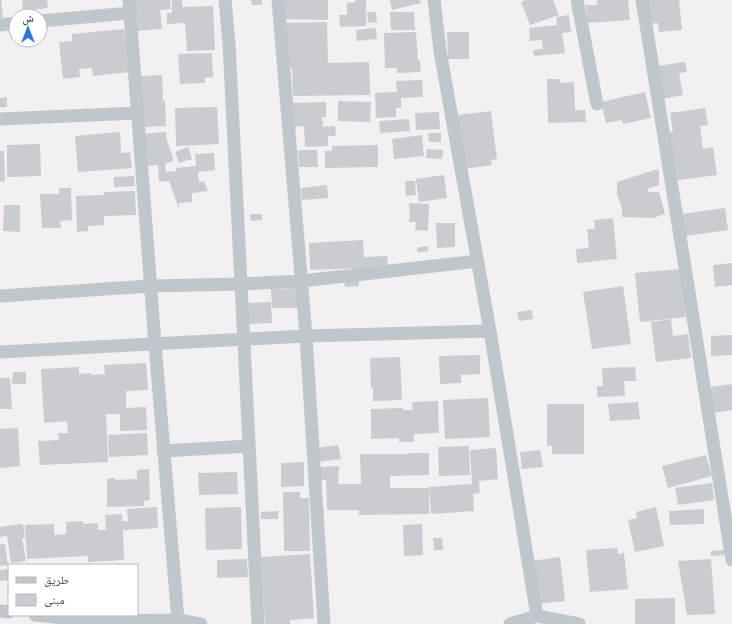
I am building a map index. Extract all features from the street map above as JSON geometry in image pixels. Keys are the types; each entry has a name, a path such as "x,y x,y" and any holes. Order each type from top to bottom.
{"street":[{"path":"225,0 229,43 258,624"},
{"path":"278,0 302,281 324,624"},
{"path":"434,0 441,58 478,261 538,616"},
{"path":"577,0 597,104"},
{"path":"642,0 732,560"},
{"path":"48,20 129,6 163,451 178,620"},
{"path":"0,119 137,113"},
{"path":"0,296 150,286 302,281 478,261"},
{"path":"0,352 306,336 490,331"},
{"path":"163,451 249,446"},
{"path":"44,616 91,621 178,620 201,624"},
{"path":"510,624 538,616 579,624"}],"building":[{"path":"0,0 3,17 0,18"},
{"path":"22,0 47,0 48,8 23,8"},
{"path":"134,0 170,0 171,9 160,10 162,29 137,31"},
{"path":"172,0 182,0 182,7 213,6 215,50 187,51 185,23 167,24 167,13 172,13"},
{"path":"251,0 262,0 262,5 252,5"},
{"path":"284,0 328,0 328,20 283,19"},
{"path":"355,0 366,0 366,26 340,27 339,15 347,15 347,3 355,2"},
{"path":"390,0 420,0 421,3 392,10"},
{"path":"526,0 553,0 559,15 530,25 521,2"},
{"path":"597,0 628,0 630,20 587,23 586,5 597,5"},
{"path":"645,0 679,0 682,30 659,32 658,23 648,24"},
{"path":"367,12 376,12 377,22 368,23"},
{"path":"390,12 414,12 415,30 391,30"},
{"path":"569,15 571,32 562,33 565,53 534,56 533,50 543,49 542,40 530,41 529,28 557,25 556,17"},
{"path":"327,22 328,63 369,62 370,95 293,96 292,68 287,69 286,23"},
{"path":"376,28 377,39 357,41 356,30"},
{"path":"124,29 129,72 93,76 92,68 79,69 80,77 63,79 59,42 72,41 72,34"},
{"path":"416,32 418,61 420,61 421,72 397,73 397,68 385,68 384,33"},
{"path":"447,32 469,32 469,59 448,59"},
{"path":"212,53 213,77 205,78 205,83 180,84 178,54"},
{"path":"685,62 687,72 679,73 683,95 663,99 657,66"},
{"path":"162,75 166,126 143,127 141,76"},
{"path":"547,79 560,79 560,83 574,82 575,110 585,110 586,122 548,123"},
{"path":"422,80 423,97 401,98 401,108 396,108 396,117 376,118 375,93 397,92 396,81"},
{"path":"645,92 651,118 623,124 622,120 606,123 601,102"},
{"path":"7,97 7,107 0,107 0,98"},
{"path":"338,101 371,102 370,122 338,121"},
{"path":"326,102 326,117 322,117 323,127 335,126 336,136 328,136 328,146 305,147 304,126 294,127 293,103"},
{"path":"217,107 219,144 176,146 175,108"},
{"path":"705,108 708,125 700,126 703,149 713,147 717,175 673,181 666,133 673,132 670,113"},
{"path":"491,111 497,159 491,160 492,165 464,169 457,115"},
{"path":"439,112 440,129 416,130 415,113"},
{"path":"409,119 410,131 380,133 379,121"},
{"path":"120,132 121,153 130,152 132,168 78,172 75,136"},
{"path":"166,132 173,161 165,164 166,172 176,171 176,168 196,166 195,154 214,153 215,170 198,172 199,182 204,181 208,191 192,193 192,202 179,203 179,209 169,181 159,182 158,165 144,166 141,134"},
{"path":"428,133 441,133 441,142 429,142"},
{"path":"422,135 424,156 394,159 392,139"},
{"path":"40,144 41,176 7,177 7,145"},
{"path":"378,145 378,167 325,168 325,151 332,151 332,146"},
{"path":"188,147 192,159 179,163 175,152"},
{"path":"427,149 443,150 442,159 426,158"},
{"path":"298,150 317,150 318,167 299,167"},
{"path":"0,151 4,151 5,181 0,182"},
{"path":"658,169 659,185 647,189 648,192 659,192 665,214 653,218 622,217 622,208 617,194 617,182"},
{"path":"444,175 447,198 419,202 416,179"},
{"path":"134,176 135,186 114,187 114,177"},
{"path":"405,181 415,181 416,195 406,196"},
{"path":"327,185 328,198 302,200 301,188"},
{"path":"59,188 71,188 72,220 60,221 61,228 42,228 40,194 59,194"},
{"path":"135,191 136,215 104,216 104,225 88,226 88,231 77,232 76,196 104,195 104,192"},
{"path":"409,203 429,204 428,231 415,230 416,222 409,222"},
{"path":"4,205 20,205 20,232 3,231"},
{"path":"725,208 728,230 686,236 682,214"},
{"path":"250,214 262,214 262,220 251,221"},
{"path":"613,218 617,259 577,263 576,249 589,248 587,229 595,229 594,220"},
{"path":"436,223 455,223 455,247 437,248"},
{"path":"363,240 364,257 387,256 388,267 310,270 309,243"},
{"path":"428,246 428,251 418,253 417,248"},
{"path":"732,263 732,285 715,287 713,265"},
{"path":"681,269 686,317 640,322 635,273"},
{"path":"359,277 359,286 345,287 344,279"},
{"path":"623,286 631,344 592,349 583,292"},
{"path":"300,288 301,308 272,308 271,289"},
{"path":"271,302 272,323 245,324 244,303"},
{"path":"532,310 533,319 519,321 517,312"},
{"path":"671,319 673,336 688,334 691,358 656,362 651,322"},
{"path":"732,335 732,355 711,356 711,336"},
{"path":"480,355 480,374 461,375 461,383 440,384 439,356"},
{"path":"400,357 402,400 373,401 370,358"},
{"path":"146,363 148,390 126,391 126,408 146,407 147,430 120,431 120,414 106,414 108,462 40,465 38,441 59,440 58,433 68,433 67,421 44,423 41,369 79,367 79,374 91,373 91,375 105,374 104,365"},
{"path":"635,367 636,381 624,381 625,396 597,397 597,386 603,386 602,368"},
{"path":"13,372 26,372 26,384 12,384"},
{"path":"0,378 10,378 12,409 0,409"},
{"path":"732,384 732,410 714,413 710,387"},
{"path":"488,398 490,437 445,439 443,400"},
{"path":"438,401 439,433 414,434 414,442 399,442 399,438 371,439 371,409 403,408 403,410 413,410 412,402"},
{"path":"638,402 640,419 610,421 608,404"},
{"path":"547,404 584,404 584,454 552,454 552,446 547,446"},
{"path":"18,428 20,466 0,468 0,429"},
{"path":"147,433 148,455 109,457 108,435"},
{"path":"338,445 341,459 318,462 316,448"},
{"path":"469,446 470,475 439,476 438,447"},
{"path":"496,448 498,479 479,481 480,493 473,494 474,511 431,514 429,487 472,484 470,450"},
{"path":"540,450 543,467 522,469 520,452"},
{"path":"429,453 429,475 390,476 390,488 429,488 429,514 359,515 359,510 327,510 326,480 319,480 319,467 339,466 338,484 361,484 360,454"},
{"path":"706,455 712,476 668,488 662,466"},
{"path":"304,462 304,486 281,487 281,463"},
{"path":"149,469 150,500 144,501 144,506 107,507 107,479 137,479 137,470"},
{"path":"237,472 238,494 199,495 198,473"},
{"path":"712,483 714,500 678,505 675,488"},
{"path":"283,492 300,492 300,498 309,498 310,551 284,551"},
{"path":"157,507 158,528 123,530 124,560 88,562 88,556 27,559 25,525 54,524 54,535 66,534 66,522 83,521 83,524 98,523 98,530 106,530 105,515 122,514 122,521 128,521 127,509"},
{"path":"241,507 242,549 206,550 205,508"},
{"path":"656,507 664,546 635,552 628,520 637,518 636,512"},
{"path":"704,509 704,524 670,525 669,511"},
{"path":"278,511 278,519 261,519 261,512"},
{"path":"23,524 25,538 22,538 26,561 11,563 7,536 0,537 0,527"},
{"path":"422,524 423,555 404,556 403,525"},
{"path":"433,538 442,538 443,550 434,550"},
{"path":"0,544 5,544 8,565 0,566"},
{"path":"617,548 618,554 624,553 628,589 590,592 586,550"},
{"path":"724,550 725,555 711,556 711,551"},
{"path":"310,554 314,618 290,620 290,624 265,624 261,557"},
{"path":"560,557 565,601 536,604 531,561"},
{"path":"247,559 248,577 217,578 217,560"},
{"path":"711,559 715,614 687,615 678,561"},
{"path":"8,569 8,580 0,581 0,570"},
{"path":"675,598 675,624 635,624 635,599"}]}
